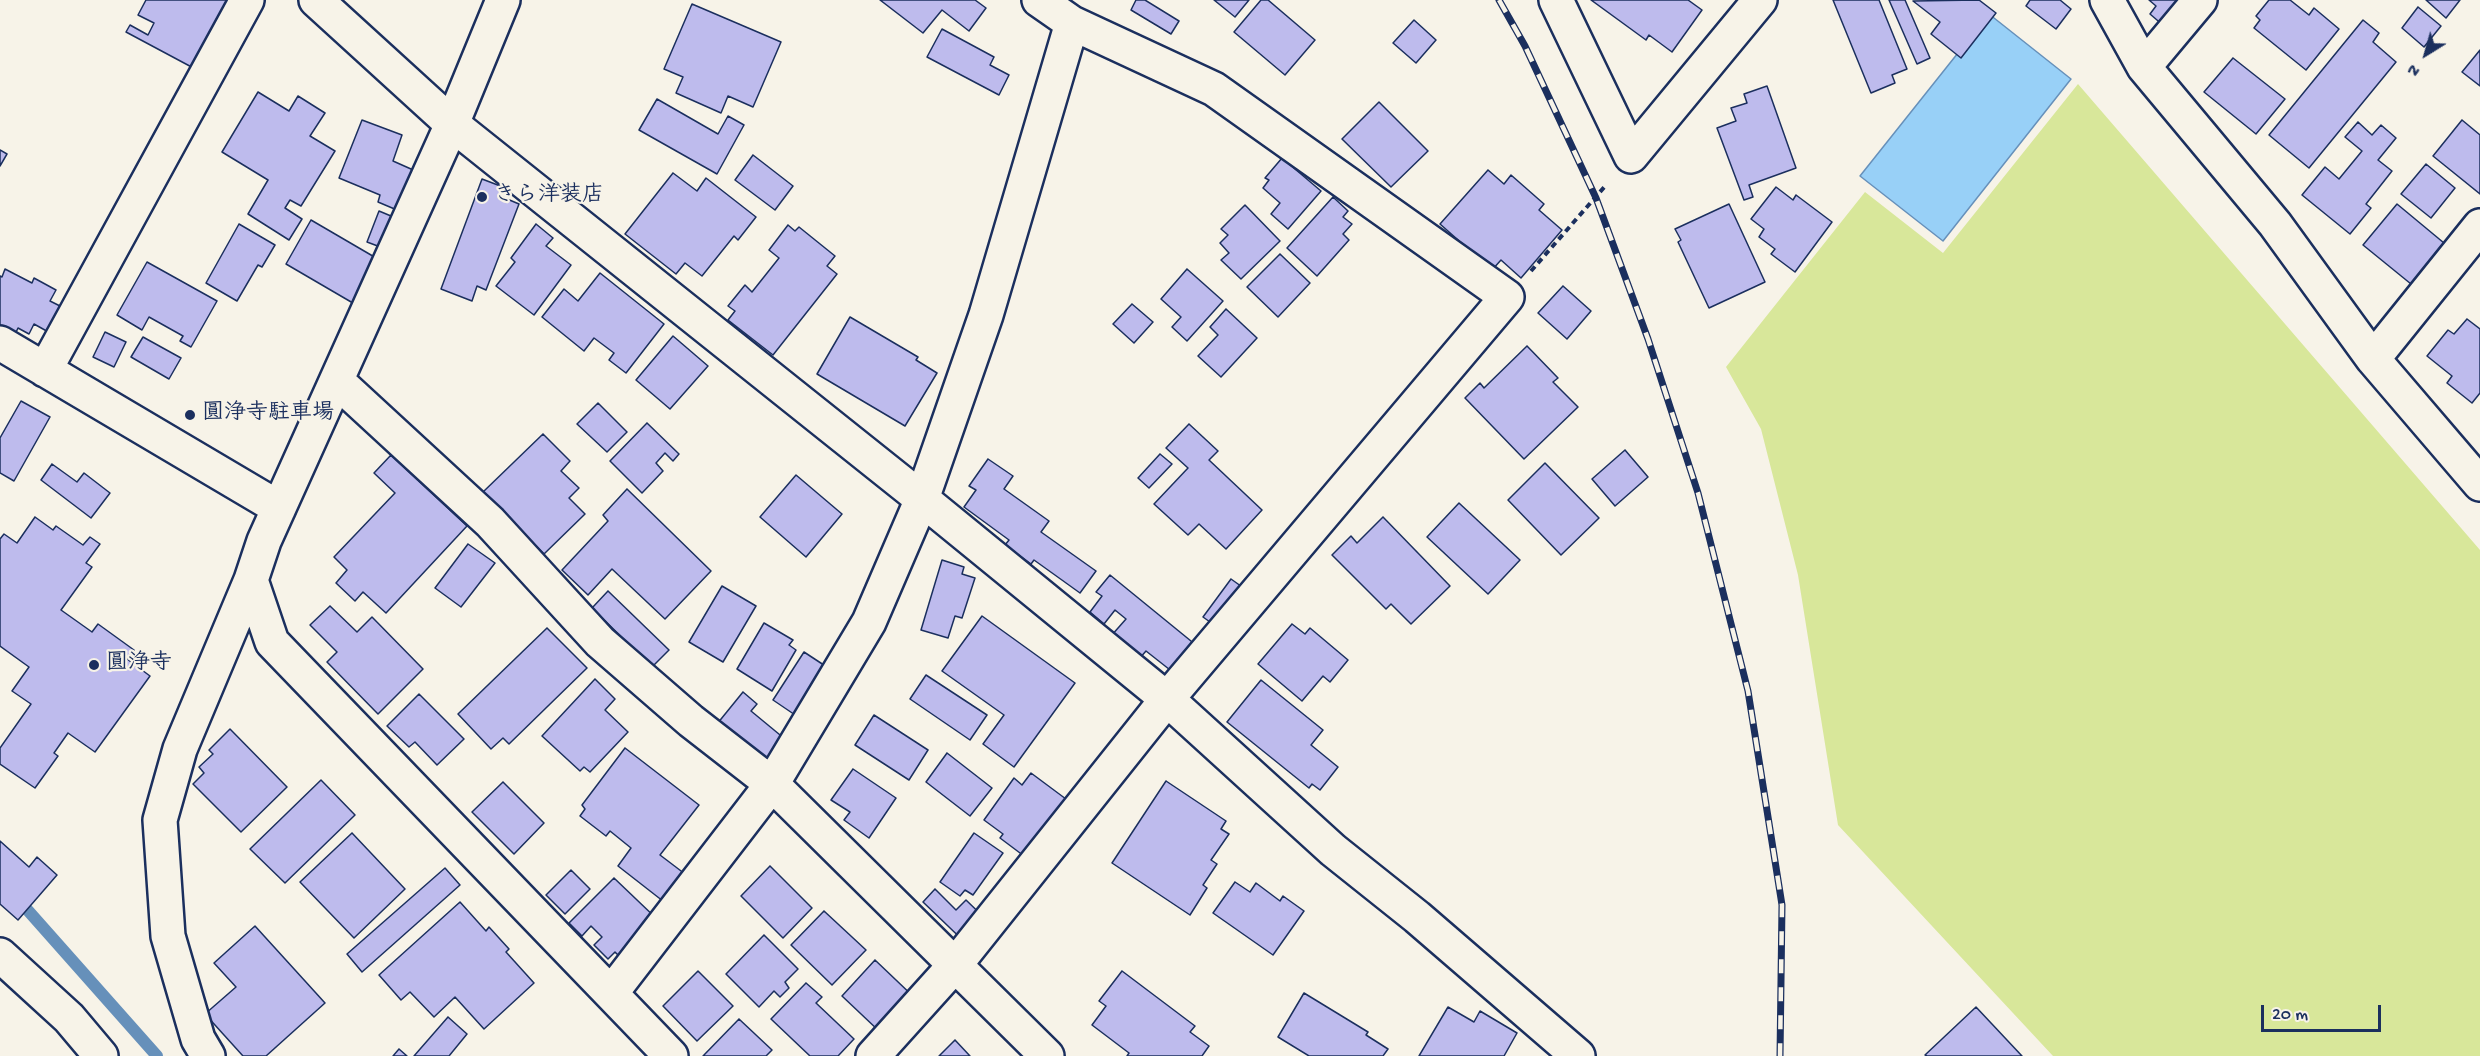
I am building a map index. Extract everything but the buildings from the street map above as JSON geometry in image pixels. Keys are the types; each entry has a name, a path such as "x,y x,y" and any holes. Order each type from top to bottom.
{"street":[{"path":"45,370 247,0"},
{"path":"316,0 452,124 922,499 1167,699 1334,850 1417,917 1578,1056"},
{"path":"208,1056 198,1039 168,936 160,820 180,749 251,580 264,541 452,124 503,0"},
{"path":"873,1056 955,965 1167,699 1507,297 1214,89 1072,23 1039,0"},
{"path":"1556,0 1631,156 1760,0"},
{"path":"2107,0 2144,67 2275,224 2373,359 2480,484"},
{"path":"2144,67 2200,0"},
{"path":"612,992 772,784 869,622 922,499 986,315 1072,23"},
{"path":"2373,359 2480,226"},
{"path":"0,343 279,508"},
{"path":"337,381 490,522 600,642 691,721 772,784 1047,1056"},
{"path":"251,580 272,642 612,992 671,1056"},
{"path":"0,955 69,1018 101,1056"}],"path":[{"path":"1507,297 1631,156"}],"green space":[{"path":"2078,84 2480,550 2480,1056 2053,1056 1838,825 1798,575 1761,429 1726,367 1865,192 1943,253"}],"water":[{"path":"1989,14 2071,79 1943,241 1860,176"}],"waterway":[{"path":"0,879 157,1056"}],"railway":[{"path":"1499,0 1525,46 1596,198 1648,339 1698,493 1748,691 1782,905 1780,1056"}],"place":[{"name":"きら洋装店","path":"482,197"},
{"name":"圓浄寺駐車場","path":"190,415"},
{"name":"圓浄寺","path":"94,665"}]}
